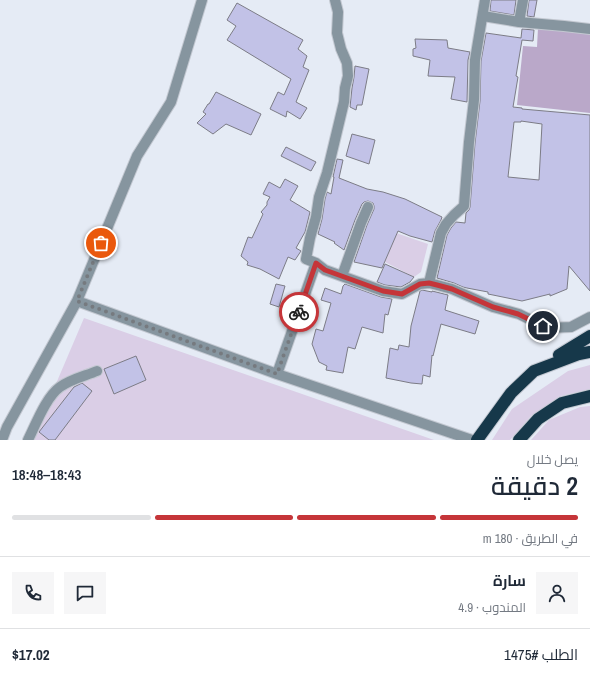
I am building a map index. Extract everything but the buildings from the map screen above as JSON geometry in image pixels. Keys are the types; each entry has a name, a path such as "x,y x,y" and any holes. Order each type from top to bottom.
{"highway":[{"path":"477,440 511,393 534,371 590,336"},
{"path":"534,371 579,354 590,352"},
{"path":"519,440 538,419 562,403 590,396"}],"street":[{"path":"2,440 7,427 77,301 137,156 171,102 202,0"},
{"path":"335,0 338,12 337,34 347,63 348,76 344,102 306,259 316,263 325,270 383,291 402,294 420,284 429,283 452,289 493,307 518,314 547,328 571,327 590,317"},
{"path":"429,283 441,233 446,224 464,206 474,100 475,60 485,0"},
{"path":"519,22 522,0"},
{"path":"483,16 519,22 590,29"},
{"path":"342,276 368,207"},
{"path":"277,374 316,263"},
{"path":"77,301 277,374 472,440"},
{"path":"28,440 44,408 58,388 64,384 97,371"}],"shaded area":[{"path":"538,28 590,33 590,113 517,105 523,46 537,47"},
{"path":"396,233 428,244 421,272 414,277 385,262"},
{"path":"84,318 434,440 32,440"},
{"path":"590,365 590,389 561,396 531,416 510,440 492,440 512,409 568,371"},
{"path":"590,406 590,440 531,440 549,420 580,407"}],"way so far":[{"path":"101,243 77,301 277,374 299,312"}],"route":[{"path":"299,312 316,263 325,270 383,291 402,294 420,284 429,283 452,289 493,307 518,314 543,326"}]}
